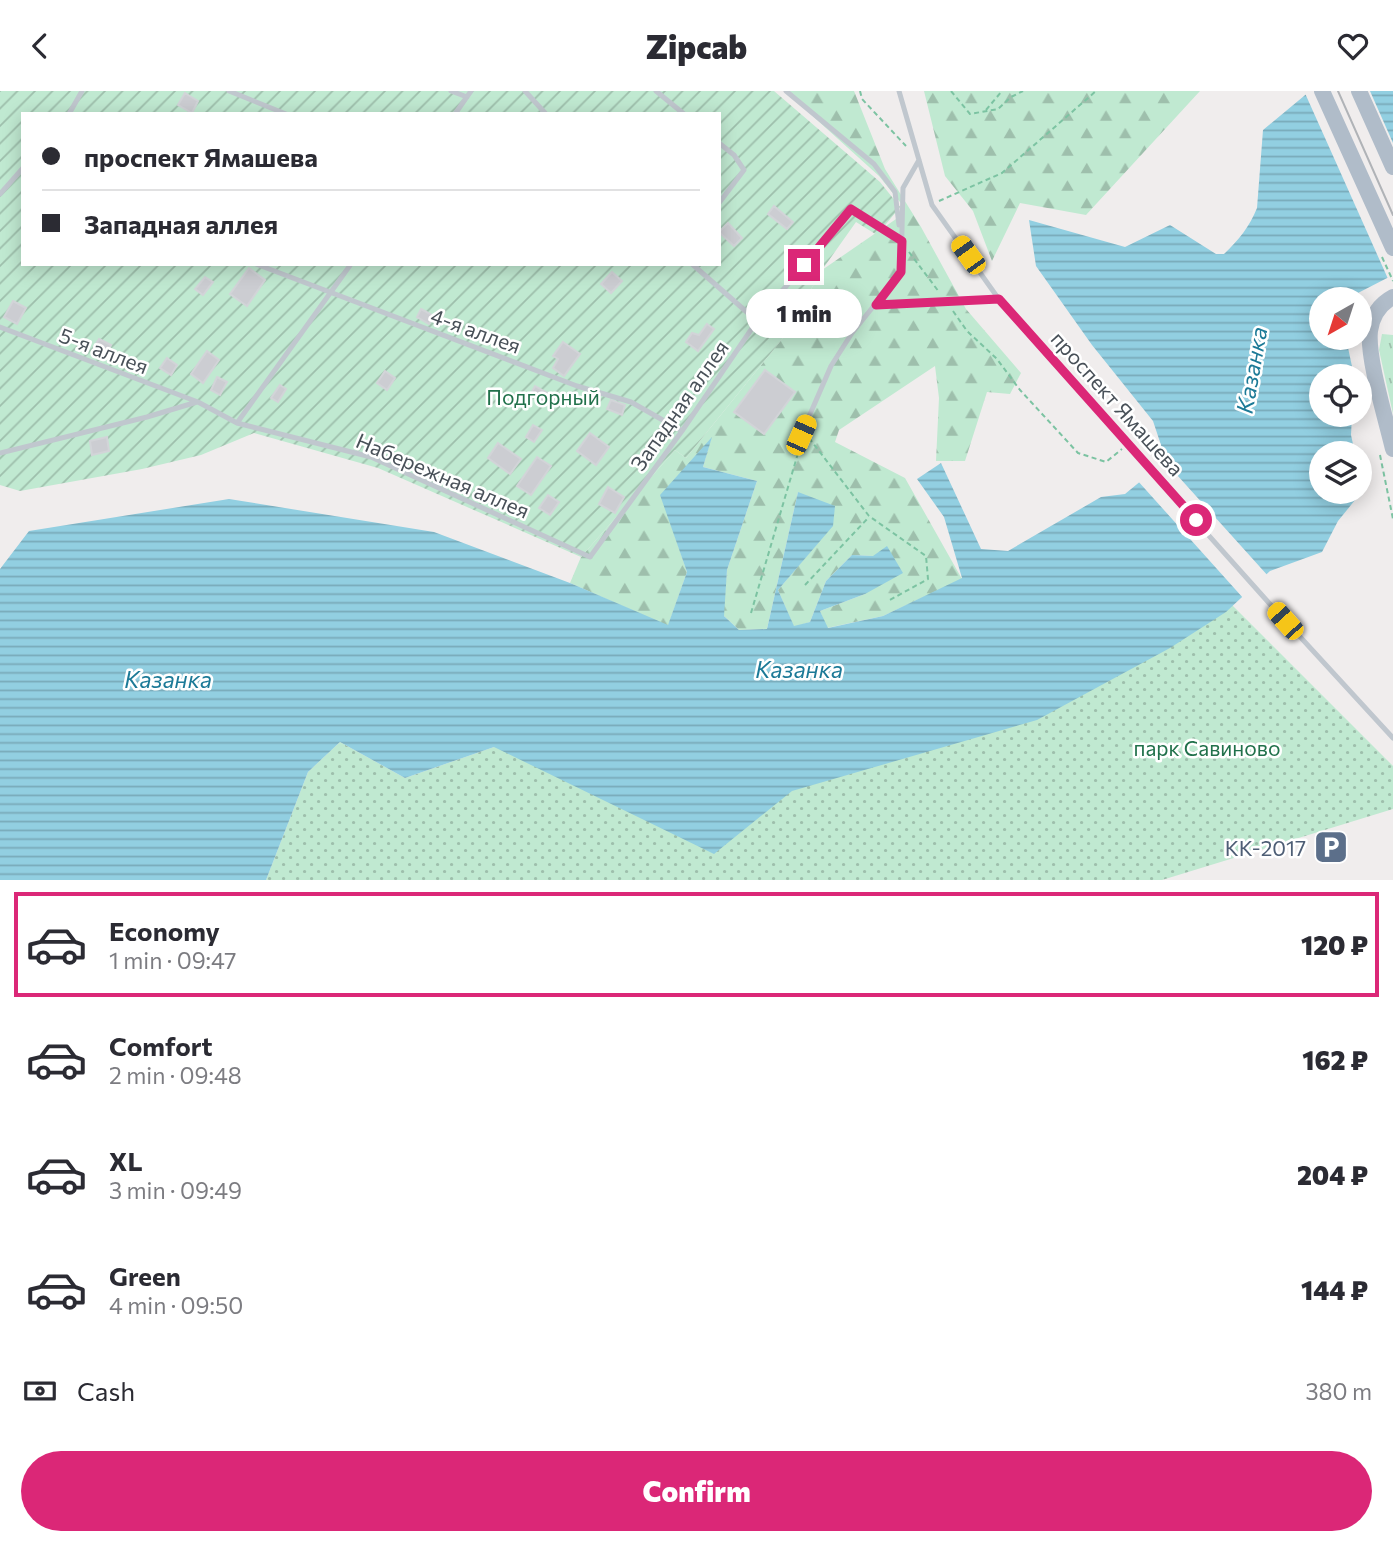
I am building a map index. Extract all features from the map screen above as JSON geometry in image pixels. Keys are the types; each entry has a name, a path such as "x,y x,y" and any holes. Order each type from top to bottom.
{"main road":[{"path":"1322,91 1393,248"},
{"path":"1359,91 1393,167"},
{"path":"1393,297 1379,308 1373,318 1370,333 1371,352 1393,449"}],"lane":[{"path":"70,112 82,91"},
{"path":"229,91 281,112"},
{"path":"451,91 469,94 456,112"},
{"path":"524,91 545,112"},
{"path":"656,91 682,112"},
{"path":"786,91 874,164 895,192 902,241"},
{"name":"проспект Ямашева","path":"900,91 932,205 999,299 1269,603 1393,738"},
{"path":"721,145 734,155 744,170 721,200"},
{"path":"801,435 831,366 852,333 901,272 903,188 919,160"},
{"path":"0,194 21,171"},
{"name":"Западная аллея","path":"590,557 682,431 757,321 851,209 902,241"},
{"name":"4-я аллея","path":"261,266 577,386 631,402 682,431"},
{"path":"237,423 350,266"},
{"path":"694,266 757,321"},
{"path":"876,305 999,299"},
{"name":"5-я аллея","path":"0,327 198,401"},
{"path":"0,453 148,417 198,401"},
{"name":"Набережная аллея","path":"198,401 237,423 371,457 590,557"}],"path":[{"path":"860,91 862,99 919,160"},
{"path":"951,91 970,114 998,109 1011,97 1023,91"},
{"path":"985,111 1002,91"},
{"path":"932,205 1002,173 1096,91"},
{"path":"902,241 944,299"},
{"path":"952,310 967,331 997,359 1020,390 1078,453 1106,462 1128,445"},
{"path":"751,613 804,432 869,516 926,556 928,579 888,601"},
{"path":"805,585 869,516"}],"green space":[{"name":"Подгорный","path":"0,91 774,91 880,182 900,207 877,235 856,222 822,270 783,338 686,458 675,450 581,557 378,468 254,433 201,455 142,469 20,491 0,485"},
{"path":"785,91 854,91 885,169 921,227 966,309 1021,373 1010,394 987,392 965,461 936,461 939,398 935,366 839,430 835,442 905,478 962,579 883,616 827,628 820,611 865,594 873,556 852,555 826,581 810,622 794,627 778,590 832,526 798,492 767,629 739,630 723,615 727,570 757,481 703,467 711,439 661,495 687,572 668,626 570,583 581,557 675,450 686,458 783,338 822,270 899,217 904,207 879,176"},
{"path":"924,91 1200,91 1086,215 1020,203 992,261 973,211 945,176"},
{"path":"1382,334 1393,335 1393,414 1379,350"},
{"name":"парк Савиново","path":"1230,603 1393,766 1393,809 1162,880 266,880 308,772 340,742 405,778 494,747"}],"water":[{"name":"Казанка","path":"1310,91 1393,91 1393,275 1370,287 1309,287 1309,350 1349,350 1351,364 1309,364 1309,427 1351,427 1352,441 1309,441 1309,504 1352,504 1338,521 1322,552 1270,571 1226,612 1170,648 1037,720 792,791 714,854 494,747 405,778 340,742 308,772 266,880 0,880 0,569 29,531 229,499 434,532 570,583 668,625 687,572 660,495 712,437 703,467 757,481 727,570 724,616 739,630 767,629 798,492 835,506 833,526 778,590 794,626 810,622 826,581 852,555 873,556 887,546 903,573 865,594 820,611 828,628 883,616 962,578 944,517 917,479 941,463 981,549 1008,551 1101,497 1125,494 1142,480 1164,454 1153,421 1092,345 1036,266 1029,220 1125,247 1170,225 1216,254 1224,254 1243,233 1257,208 1263,130"}],"pier":[{"path":"1304,91 1370,91 1393,143 1393,279 1389,281"},
{"path":"1159,455 1269,577 1244,599 1137,480"}],"building":[{"path":"185,93 198,101 192,112 178,105"},
{"path":"774,206 793,222 787,229 768,214"},
{"path":"728,223 742,238 734,246 721,234"},
{"path":"249,268 265,280 247,306 230,294"},
{"path":"612,272 622,281 611,293 601,284"},
{"path":"205,277 213,282 203,295 195,289"},
{"path":"13,301 26,308 17,324 4,317"},
{"path":"421,309 434,316 429,324 417,317"},
{"path":"707,324 714,329 698,351 686,342 692,333 699,335"},
{"path":"99,339 111,345 107,354 94,347"},
{"path":"563,342 580,354 564,376 553,368 558,359 553,356"},
{"path":"207,351 219,360 203,383 191,374"},
{"path":"167,358 177,365 171,375 160,368"},
{"path":"765,370 795,392 764,434 734,412"},
{"path":"385,371 395,378 387,390 377,383"},
{"path":"217,377 227,382 220,395 211,390"},
{"path":"280,385 286,389 278,402 271,398"},
{"path":"535,386 549,394 545,403 530,395"},
{"path":"611,400 625,405 622,415 607,409"},
{"path":"533,425 542,430 534,442 526,437"},
{"path":"590,433 609,447 596,465 577,451"},
{"path":"107,437 109,451 92,455 90,441"},
{"path":"498,443 521,459 510,474 488,458"},
{"path":"537,457 551,466 531,495 517,486"},
{"path":"608,487 624,497 615,513 599,504"},
{"path":"548,495 559,502 550,515 539,508"}],"tram line":[{"path":"1338,91 1393,215"}],"place":[{"name":"КК-2017","path":"1331,847"}],"route":[{"path":"804,265 851,209 902,241 901,272 876,305 999,299 1196,520"}]}
